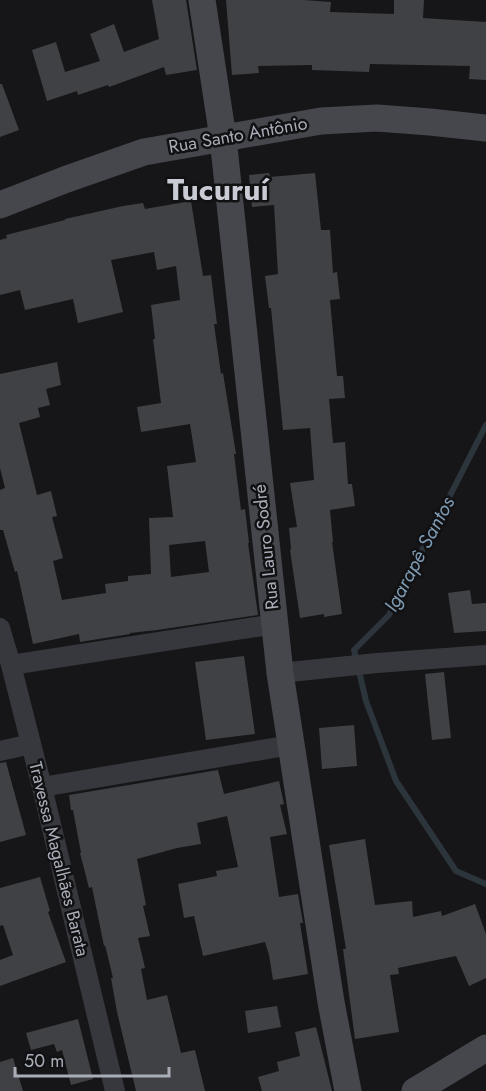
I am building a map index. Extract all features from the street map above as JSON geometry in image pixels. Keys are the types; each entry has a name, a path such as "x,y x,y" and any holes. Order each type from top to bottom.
{"street":[{"name":"Rua Lauro Sodré","path":"202,0 223,138 280,673 331,1002 348,1091"},
{"name":"Rua Santo Antônio","path":"0,205 144,152 321,121 376,118 486,128"},
{"path":"11,665 274,624"},
{"name":"Travessa Magalhães Barata","path":"0,628 42,787 115,1091"},
{"path":"280,673 337,666 486,655"},
{"path":"0,751 31,744"},
{"path":"42,787 291,745"},
{"path":"415,1091 486,1047"}],"building":[{"path":"152,0 186,0 197,70 166,75 164,67 109,87 108,85 78,95 77,91 47,101 32,50 56,42 65,72 100,61 90,34 114,24 124,52 159,39"},
{"path":"226,0 331,2 330,12 394,14 394,0 424,0 423,18 486,22 486,80 469,79 470,66 370,64 369,72 312,70 312,65 258,66 259,73 232,75"},
{"path":"0,84 2,84 19,130 0,137"},
{"path":"269,173 270,177 315,173 321,230 330,230 333,273 337,272 340,299 330,300 337,376 343,376 345,398 329,399 333,443 345,442 348,484 352,484 355,506 330,510 342,614 324,617 324,614 300,618 290,550 289,528 297,527 290,483 314,480 310,428 283,430 271,308 269,308 265,276 278,274 274,205 252,207 249,175"},
{"path":"191,201 203,276 211,275 217,324 214,324 236,454 234,454 241,510 245,509 258,615 80,642 79,634 33,644 17,571 15,572 3,530 0,530 0,490 5,488 0,468 0,374 57,362 61,385 46,389 50,405 38,408 40,417 19,423 37,495 51,491 57,516 52,517 63,558 53,561 62,600 106,593 105,584 128,581 128,576 151,574 149,518 173,517 167,466 196,462 190,424 141,432 137,407 161,403 151,305 180,300 176,266 157,270 154,252 111,260 123,312 78,323 73,299 25,310 20,290 0,295 0,240 7,238 6,235 123,206 143,203 145,209","holes":["205,541 209,572 171,577 169,545"]},
{"path":"470,590 472,604 486,603 486,631 454,633 448,593"},
{"path":"244,656 255,734 206,740 195,662"},
{"path":"444,672 451,738 432,740 425,674"},
{"path":"354,725 357,766 322,769 319,728"},
{"path":"6,762 26,835 0,842 0,763"},
{"path":"218,770 224,794 279,781 284,804 280,805 287,834 270,837 279,897 298,894 308,974 273,980 265,942 203,956 194,916 184,918 178,884 217,876 216,871 238,867 227,816 197,823 201,844 137,859 146,905 143,906 150,936 138,938 145,968 141,969 147,1000 167,995 181,1053 195,1050 205,1091 136,1091 117,1012 111,978 113,978 92,887 89,888 80,853 69,795"},
{"path":"365,839 375,905 412,901 413,917 441,911 442,916 475,904 486,934 486,978 469,986 456,956 398,968 399,974 390,975 399,1032 355,1039 343,949 346,949 329,845"},
{"path":"40,877 50,911 48,912 66,962 0,986 0,960 13,955 3,925 0,926 0,888"},
{"path":"277,1006 281,1027 248,1033 245,1011"},
{"path":"78,1019 93,1079 71,1085 62,1050 57,1052 54,1044 31,1050 26,1033"},
{"path":"316,1027 332,1091 262,1091 258,1077 279,1071 277,1062 300,1056 295,1032"},
{"path":"13,1058 23,1091 0,1091 0,1062"}],"waterway":[{"name":"Igarapê Santos","path":"486,425 389,615 354,650 366,701 396,781 456,871 486,884"}],"district":[{"name":"Tucuruí","path":"218,190"}]}
